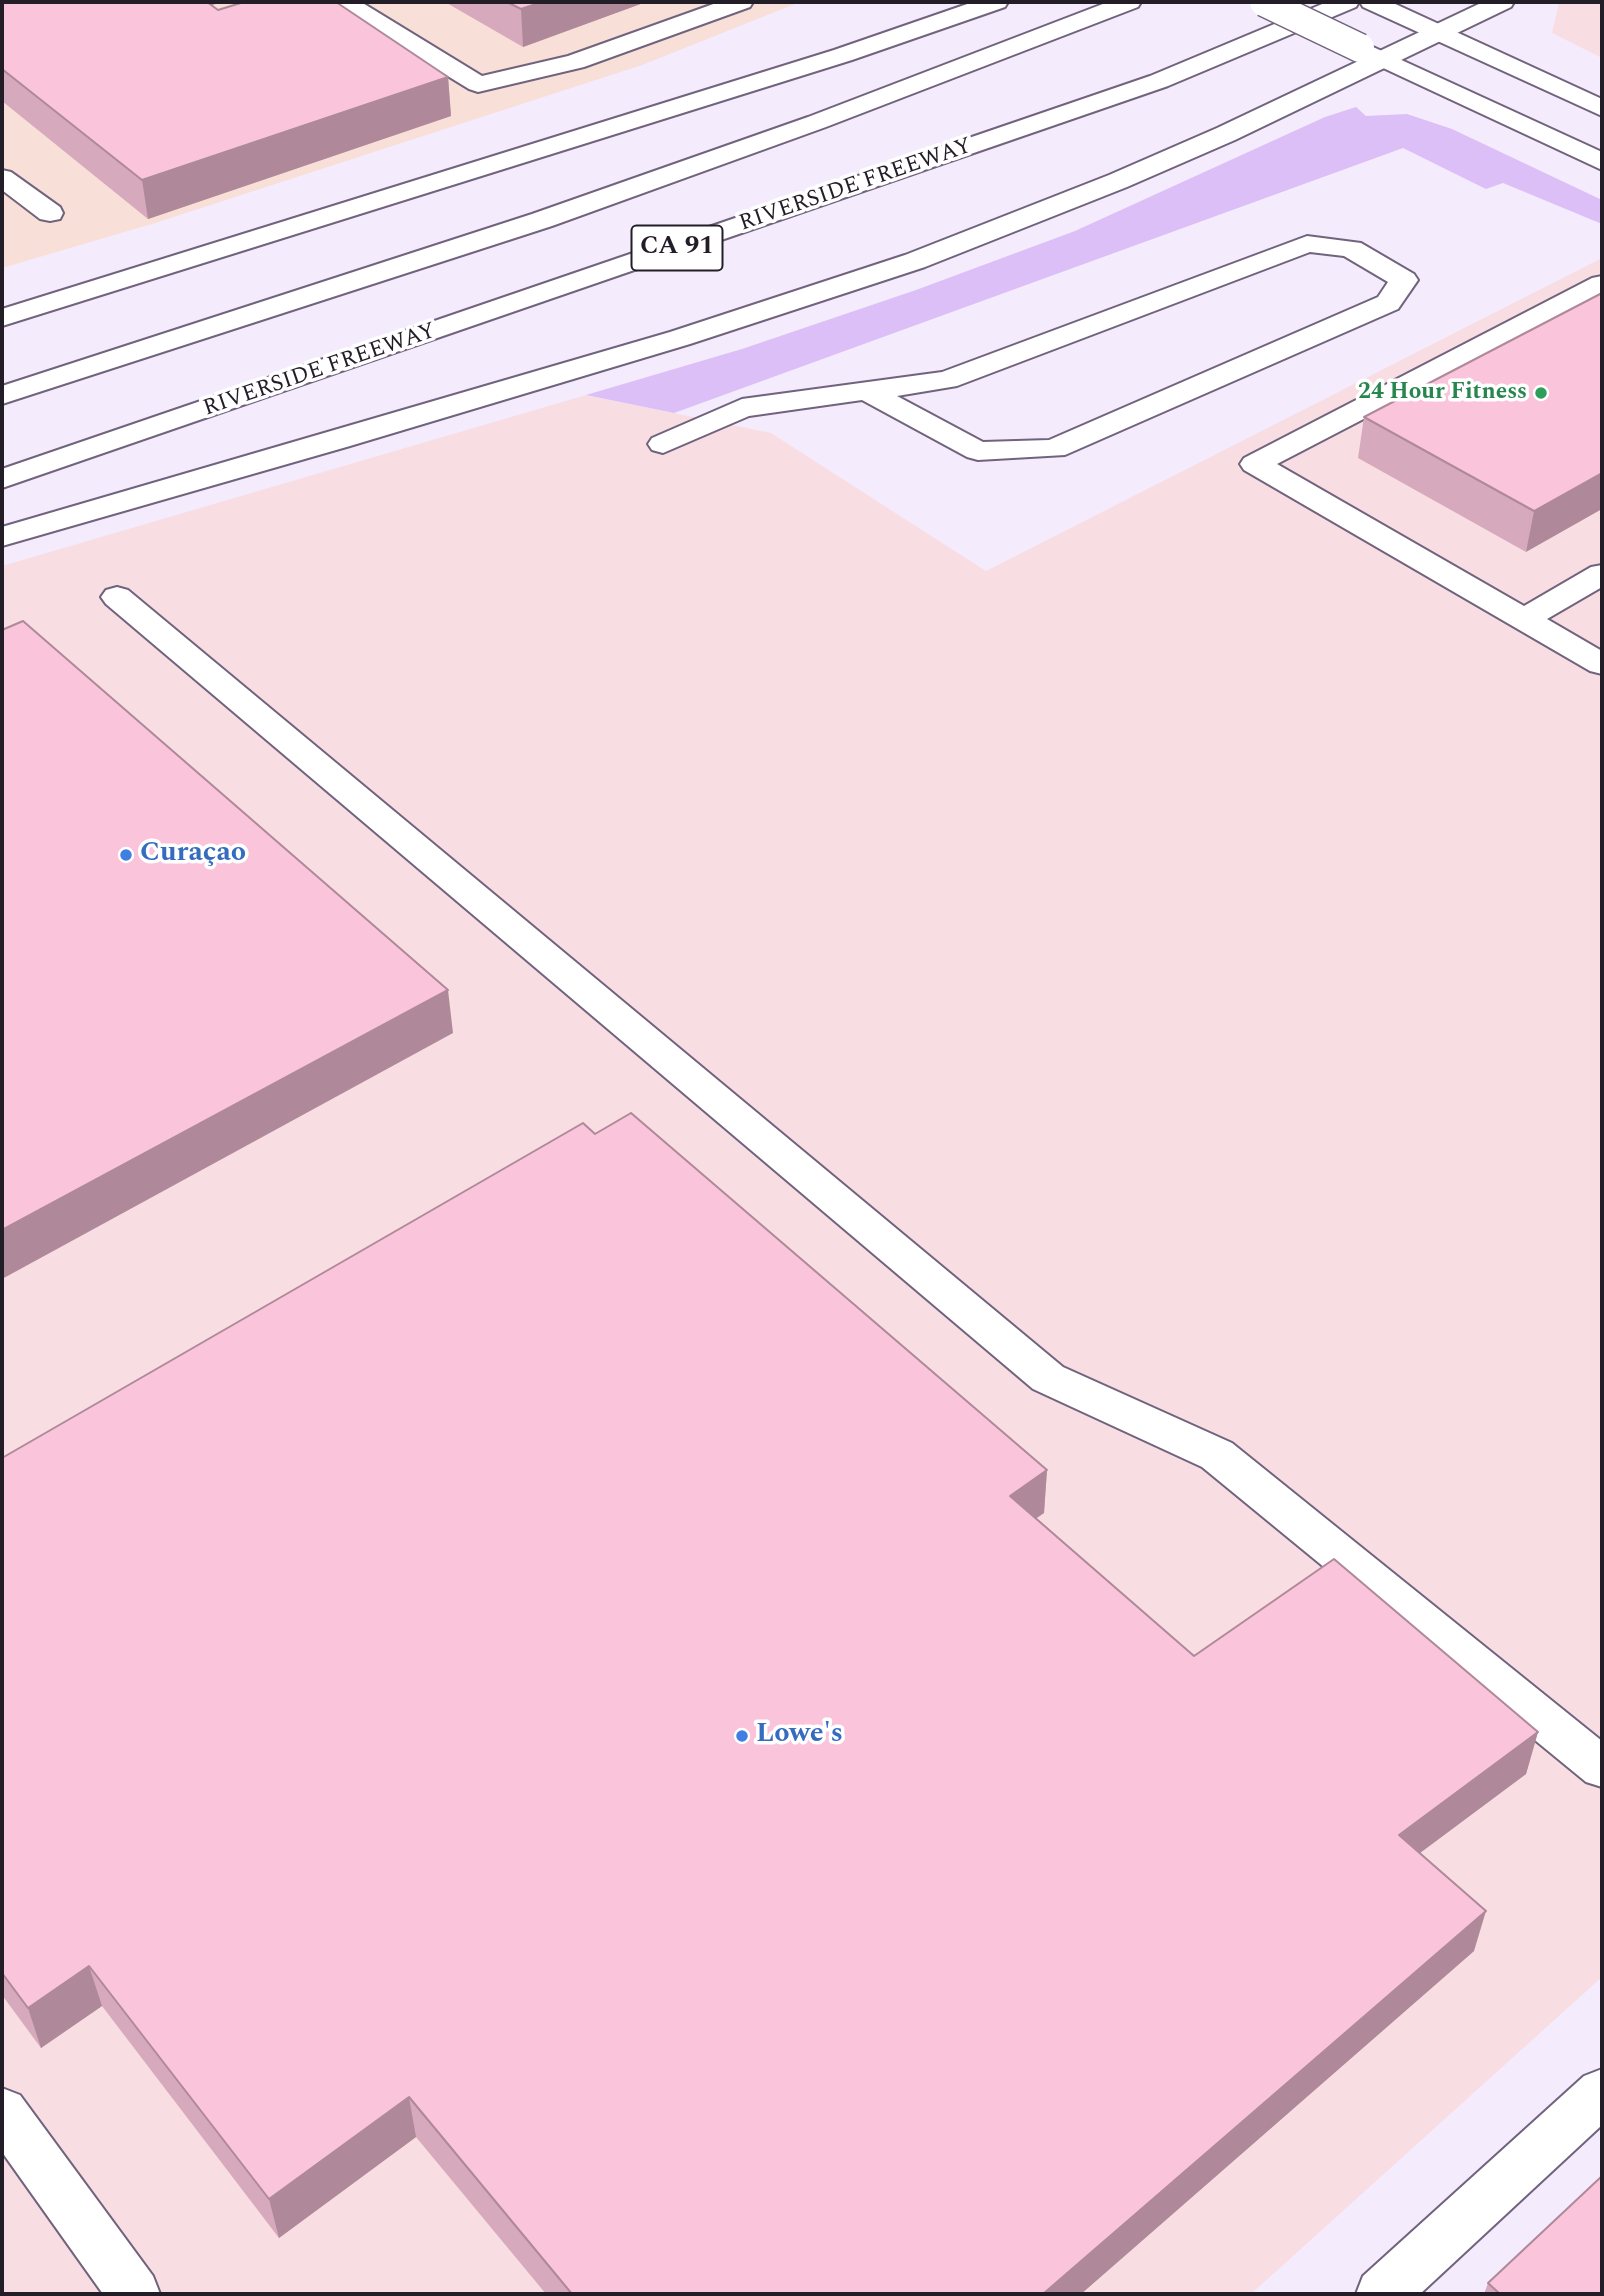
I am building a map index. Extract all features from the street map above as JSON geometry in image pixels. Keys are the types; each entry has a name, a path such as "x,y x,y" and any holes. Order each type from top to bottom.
{"main road":[{"path":"344,2 478,84 575,62 741,2"},
{"path":"2,318 843,55 996,2"},
{"name":"CA 91","path":"2,396 555,216 817,122 1129,2"},
{"path":"1264,2 1602,162"},
{"name":"RIVERSIDE FREEWAY","path":"2,480 1159,81 1347,2"},
{"path":"1372,2 1602,108"},
{"path":"2,537 666,342 903,265 1118,181 1385,59 1502,2"},
{"path":"2,178 50,213"},
{"path":"663,444 742,408 866,391 947,380 1307,244 1350,249 1404,280 1388,303 1054,449 978,451 866,391"},
{"path":"1602,284 1255,464 1602,664"},
{"path":"1524,619 1602,574"},
{"path":"117,597 1048,1378 1217,1455 1602,1768"},
{"path":"1382,2294 1602,2091"},
{"path":"2,2111 134,2294"}],"shaded area":[{"path":"2,2 800,2 642,65 155,223 2,268"},
{"path":"1559,2 1602,2 1602,58 1552,33"},
{"path":"1356,107 1366,116 1407,114 1452,129 1602,200 1602,224 1503,183 1486,189 1403,148 674,413 586,395 742,349 916,290 1075,231 1325,117"},
{"path":"1602,258 1602,1977 1251,2294 2,2294 2,566 586,395 771,433 986,571"}],"building":[{"path":"2,2 207,2 218,10 244,2 336,2 448,77 142,180 2,69"},
{"path":"507,2 542,2 521,9"},
{"name":"24 Hour Fitness","path":"1602,293 1602,473 1534,511 1364,417"},
{"name":"Curaçao","path":"23,621 448,990 2,1230 2,630"},
{"name":"Lowe's","path":"631,1113 1047,1470 1010,1496 1194,1656 1334,1559 1538,1732 1399,1835 1486,1911 1043,2294 572,2294 409,2097 269,2199 89,1966 28,2008 2,1973 2,1458 583,1123 595,1134"},
{"path":"1602,2176 1602,2294 1500,2294 1488,2283"}],"place":[{"name":"24 Hour Fitness","path":"1541,393"},
{"name":"Curaçao","path":"126,855"},
{"name":"Lowe's","path":"742,1736"}]}
